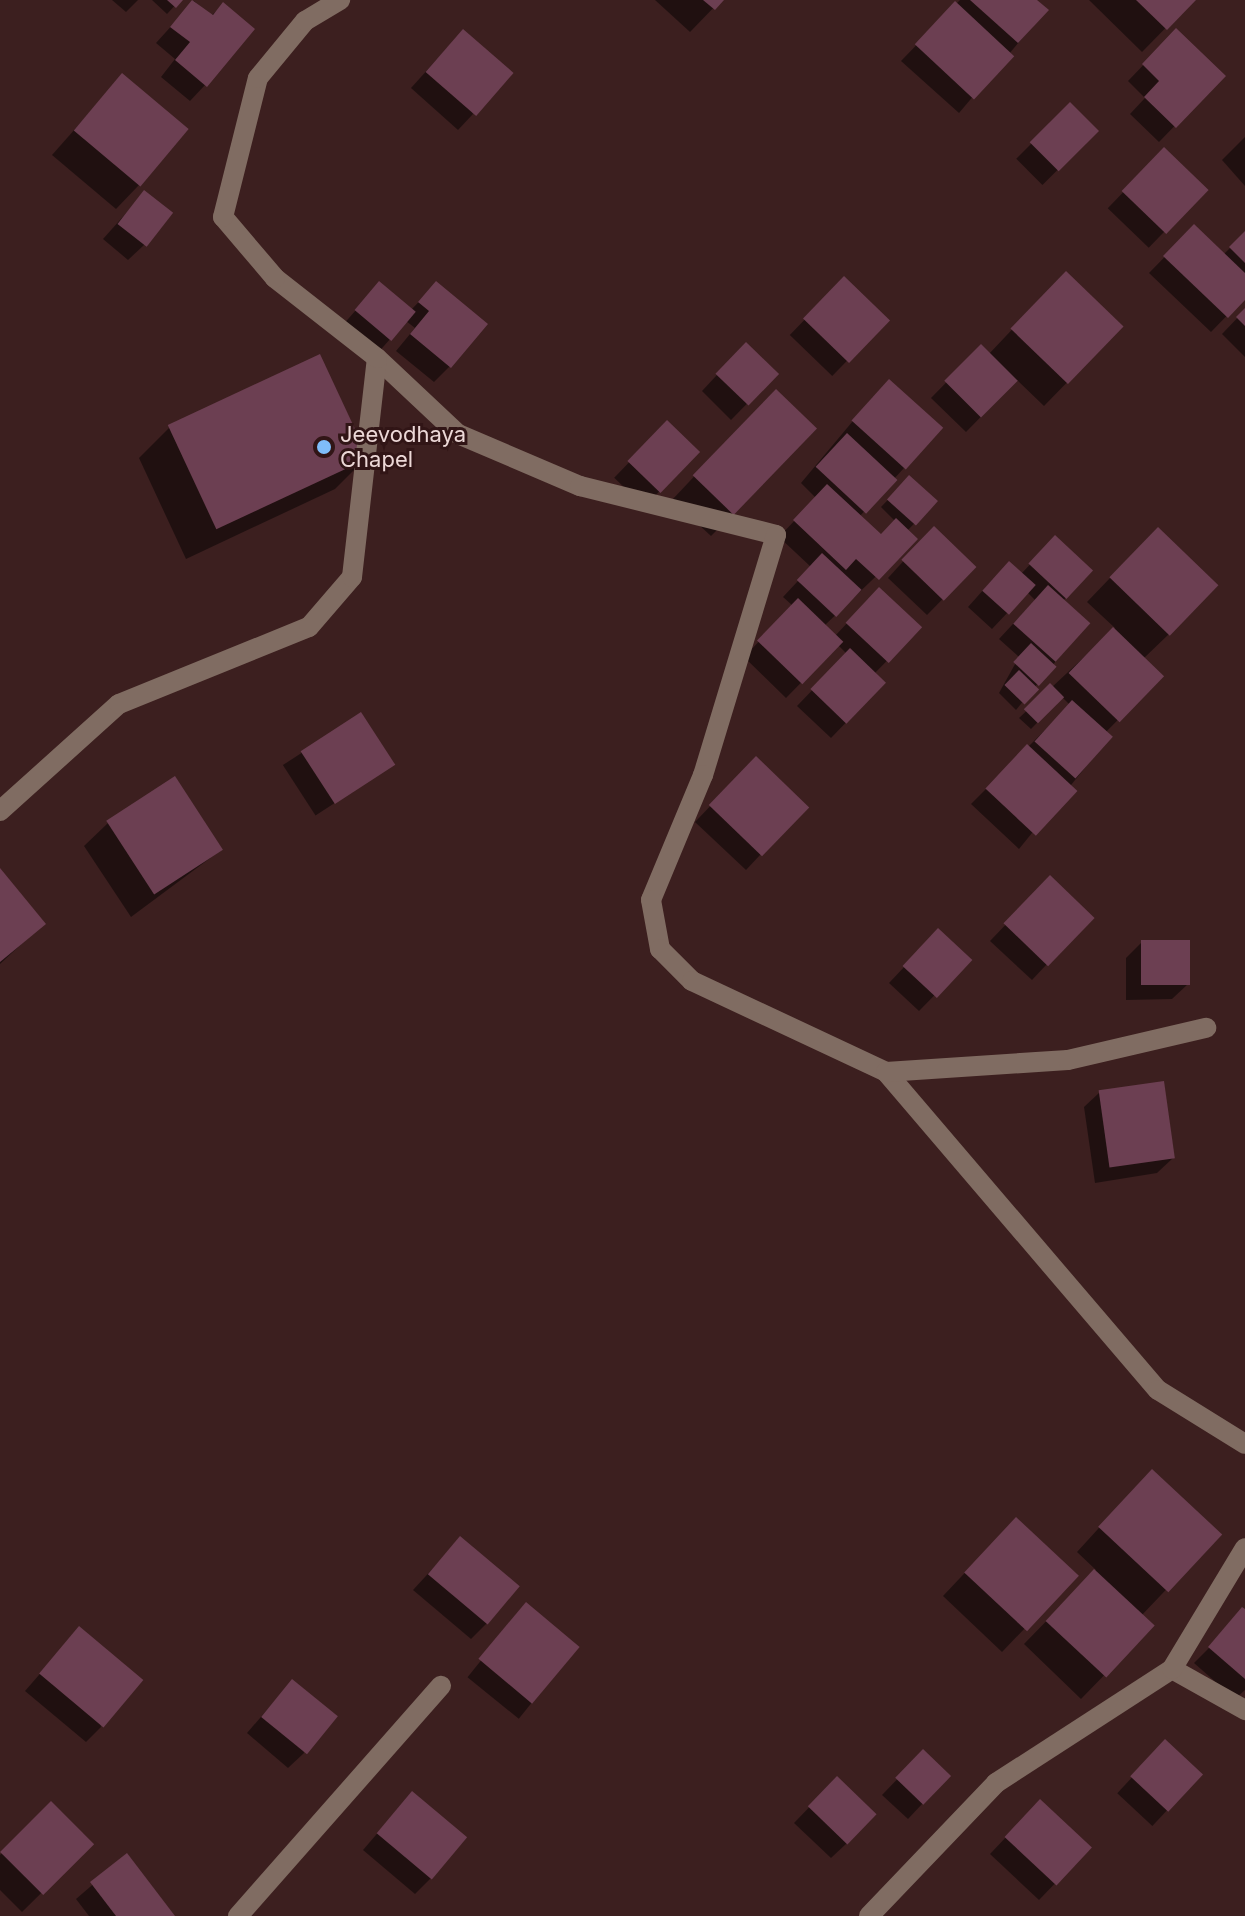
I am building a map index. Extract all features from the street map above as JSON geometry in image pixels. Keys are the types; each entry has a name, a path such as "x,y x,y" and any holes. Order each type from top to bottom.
{"street":[{"path":"340,0 305,21 258,78 223,217 275,278 377,358 458,434 580,486 776,535 703,775 651,900 660,949 692,981 886,1072 1158,1390 1245,1444"},
{"path":"0,811 119,704 309,627 352,577 360,546 377,358"},
{"path":"886,1072 1068,1060 1206,1028"},
{"path":"869,1916 996,1783 1172,1669 1245,1548"},
{"path":"1172,1669 1245,1710"},
{"path":"238,1916 441,1686"}],"building":[{"path":"167,0 183,0 176,8"},
{"path":"192,0 213,15 223,2 255,29 207,87 175,60 190,42 170,27"},
{"path":"703,0 724,0 715,10"},
{"path":"970,0 1037,0 1049,10 1018,43"},
{"path":"1136,0 1196,0 1167,30"},
{"path":"955,1 1014,56 974,99 915,44"},
{"path":"1176,28 1226,76 1176,128 1144,97 1159,81 1142,64"},
{"path":"463,29 514,73 476,116 426,72"},
{"path":"122,73 189,129 140,186 74,130"},
{"path":"1070,102 1099,131 1059,171 1030,142"},
{"path":"1164,147 1209,190 1166,234 1122,191"},
{"path":"144,190 173,213 147,247 118,224"},
{"path":"1194,224 1245,273 1245,300 1228,318 1163,256"},
{"path":"1245,231 1245,263 1229,247"},
{"path":"1066,271 1124,327 1068,384 1010,329"},
{"path":"844,276 890,320 849,363 803,318"},
{"path":"379,281 416,312 391,341 355,310"},
{"path":"436,281 488,324 451,368 410,334 429,311 418,302"},
{"path":"1245,308 1245,326 1236,317"},
{"path":"746,342 779,374 749,406 715,374"},
{"path":"981,344 1018,381 981,418 944,381"},
{"path":"320,354 369,458 216,529 168,425"},
{"path":"889,379 943,428 906,469 852,421"},
{"path":"776,389 817,429 734,515 693,475"},
{"path":"667,420 700,452 660,493 627,461"},
{"path":"847,433 897,480 866,514 816,467"},
{"path":"909,475 938,501 916,526 887,500"},
{"path":"827,484 881,534 896,518 918,539 879,580 856,559 846,570 793,520"},
{"path":"934,526 976,567 944,601 901,560"},
{"path":"1158,527 1218,585 1170,636 1109,577"},
{"path":"1055,535 1093,570 1066,599 1028,564"},
{"path":"822,553 861,590 836,617 797,580"},
{"path":"1009,561 1036,585 1009,615 982,591"},
{"path":"1048,585 1090,623 1056,662 1013,624"},
{"path":"879,587 922,627 889,663 846,623"},
{"path":"798,598 843,642 802,684 757,640"},
{"path":"1113,627 1164,676 1120,722 1069,673"},
{"path":"1031,643 1057,667 1039,686 1013,662"},
{"path":"850,648 886,683 846,724 810,689"},
{"path":"1019,670 1039,689 1025,705 1004,685"},
{"path":"1050,683 1064,697 1038,723 1024,709"},
{"path":"1072,700 1113,737 1075,778 1035,742"},
{"path":"361,712 395,765 335,804 301,751"},
{"path":"1027,744 1077,791 1036,836 985,789"},
{"path":"756,756 809,807 762,856 709,805"},
{"path":"175,776 223,850 154,894 106,821"},
{"path":"0,868 46,924 0,962"},
{"path":"1050,875 1095,918 1048,966 1003,923"},
{"path":"938,928 972,960 937,998 903,966"},
{"path":"1141,940 1190,940 1190,985 1141,985"},
{"path":"1164,1081 1175,1158 1109,1167 1099,1090"},
{"path":"1152,1469 1222,1534 1168,1592 1098,1527"},
{"path":"1016,1517 1079,1576 1027,1631 964,1573"},
{"path":"460,1536 520,1586 488,1624 428,1574"},
{"path":"1094,1569 1155,1626 1106,1678 1046,1621"},
{"path":"526,1602 580,1647 532,1704 478,1659"},
{"path":"1242,1607 1245,1609 1245,1679 1208,1647"},
{"path":"79,1626 143,1680 103,1727 39,1673"},
{"path":"292,1679 338,1716 307,1754 261,1717"},
{"path":"1165,1739 1203,1774 1168,1812 1130,1776"},
{"path":"923,1749 951,1776 923,1805 895,1778"},
{"path":"837,1776 877,1814 847,1844 808,1806"},
{"path":"412,1791 467,1837 432,1879 377,1833"},
{"path":"1040,1799 1092,1847 1056,1885 1005,1837"},
{"path":"51,1801 94,1844 43,1895 0,1852"},
{"path":"127,1853 175,1916 116,1916 90,1882"}],"place":[{"name":"Jeevodhaya Chapel","path":"324,447"}]}
